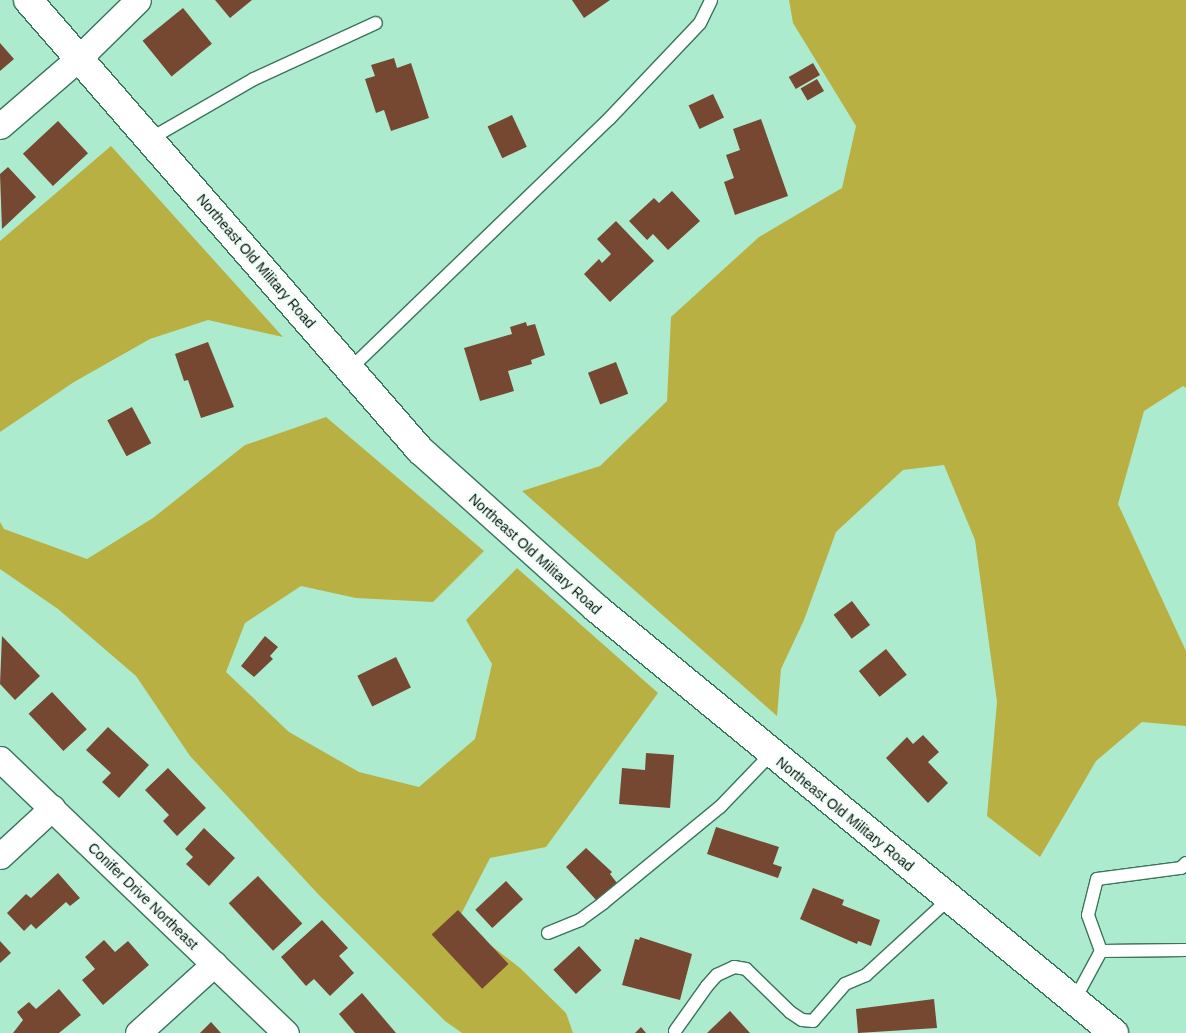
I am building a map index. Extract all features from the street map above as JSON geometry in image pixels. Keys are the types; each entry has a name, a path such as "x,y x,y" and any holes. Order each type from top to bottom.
{"street":[{"name":"Northeast Old Military Road","path":"28,0 80,57 420,450 520,542 772,753 1114,1033"},
{"path":"0,126 80,57 138,0"},
{"name":"Conifer Drive Northeast","path":"0,759 286,1033"},
{"path":"0,856 52,808"},
{"path":"138,1033 214,964"}],"lane":[{"path":"350,369 609,119 700,23 712,0"},
{"path":"150,139 254,79 376,23"},
{"path":"548,933 580,920 603,903 720,807 772,753"},
{"path":"1074,1001 1101,951 1088,915 1097,879 1181,868 1186,863"},
{"path":"675,1031 717,975 734,968 746,969 790,1012 802,1020 813,1021 845,984 866,975 949,899"},
{"path":"1101,951 1186,950"}],"shaded area":[{"path":"789,0 1186,0 1186,388 1183,386 1144,411 1118,504 1186,651 1186,726 1142,722 1096,761 1040,857 987,816 997,702 975,540 944,465 903,470 836,532 804,620 781,669 777,716 522,491 600,466 667,401 671,317 759,237 842,188 856,126 793,23"},
{"path":"111,146 283,337 208,320 150,339 74,382 0,432 0,241"},
{"path":"326,417 484,551 433,602 356,598 301,586 245,623 226,672 289,732 359,772 419,787 475,739 492,664 466,620 517,568 658,693 546,847 490,858 458,920 520,968 566,1013 573,1033 462,1033 445,1021 319,895 190,756 136,676 58,609 0,569 0,522 4,529 87,559 153,518 245,445"}],"building":[{"path":"215,0 252,0 230,18"},
{"path":"572,0 610,0 584,18"},
{"path":"183,8 212,44 172,76 143,41"},
{"path":"0,43 14,59 0,71"},
{"path":"394,58 397,68 411,63 429,118 391,131 384,110 376,113 365,79 375,76 371,65"},
{"path":"813,63 820,75 796,89 789,77"},
{"path":"817,79 824,91 808,101 801,88"},
{"path":"713,94 724,118 700,129 689,105"},
{"path":"512,115 527,147 502,158 488,126"},
{"path":"761,119 788,196 735,215 724,182 734,178 726,155 740,150 733,129"},
{"path":"58,121 88,153 53,186 23,154"},
{"path":"8,167 36,197 2,229 0,174"},
{"path":"672,191 700,221 668,250 653,234 647,240 629,221 654,198 659,203"},
{"path":"616,221 654,261 610,302 584,274 599,259 602,263 611,254 597,239"},
{"path":"526,322 527,326 535,324 545,355 531,360 532,364 508,371 514,391 480,401 464,348 512,334 510,327"},
{"path":"208,342 234,407 201,418 188,380 184,381 175,354"},
{"path":"616,362 628,394 600,404 588,373"},
{"path":"132,407 151,443 127,456 107,420"},
{"path":"852,601 870,625 852,639 834,615"},
{"path":"2,636 40,676 15,700 0,684"},
{"path":"265,636 278,647 270,656 273,659 254,677 241,666"},
{"path":"886,649 907,675 880,697 859,671"},
{"path":"396,657 411,688 372,706 357,676"},
{"path":"52,692 87,729 63,751 29,714"},
{"path":"108,727 149,765 119,798 102,782 111,773 86,750"},
{"path":"923,735 939,752 928,762 948,783 928,803 886,758 907,737 913,744"},
{"path":"646,753 674,755 670,808 619,804 622,768 645,770"},
{"path":"168,768 206,808 177,836 163,821 169,815 145,790"},
{"path":"716,827 779,847 773,864 782,867 778,878 707,854"},
{"path":"204,828 235,858 209,886 186,864 193,857 185,849"},
{"path":"586,848 612,872 610,874 617,883 597,901 566,867"},
{"path":"58,873 80,898 70,906 66,902 36,929 31,924 24,931 7,913 26,894 31,898"},
{"path":"258,876 302,924 273,951 229,903"},
{"path":"506,881 523,899 492,928 475,910"},
{"path":"813,888 844,900 842,905 880,920 871,946 858,941 857,944 800,919"},
{"path":"458,910 508,964 482,989 432,935"},
{"path":"322,920 348,948 339,956 354,973 330,996 314,979 306,986 281,957"},
{"path":"640,937 692,954 680,1000 622,985 635,939 639,940"},
{"path":"104,940 115,952 128,941 149,965 103,1005 82,980 95,969 85,957"},
{"path":"0,941 11,953 0,963"},
{"path":"579,946 602,970 576,994 553,970"},
{"path":"59,989 81,1015 59,1033 13,1033 23,1020 17,1012 29,1002 36,1009"},
{"path":"362,993 396,1033 355,1033 339,1014"},
{"path":"934,999 937,1028 858,1033 856,1009"},
{"path":"730,1011 750,1033 707,1033"},
{"path":"211,1022 221,1033 200,1033"},
{"path":"641,1027 646,1033 635,1033"}]}
